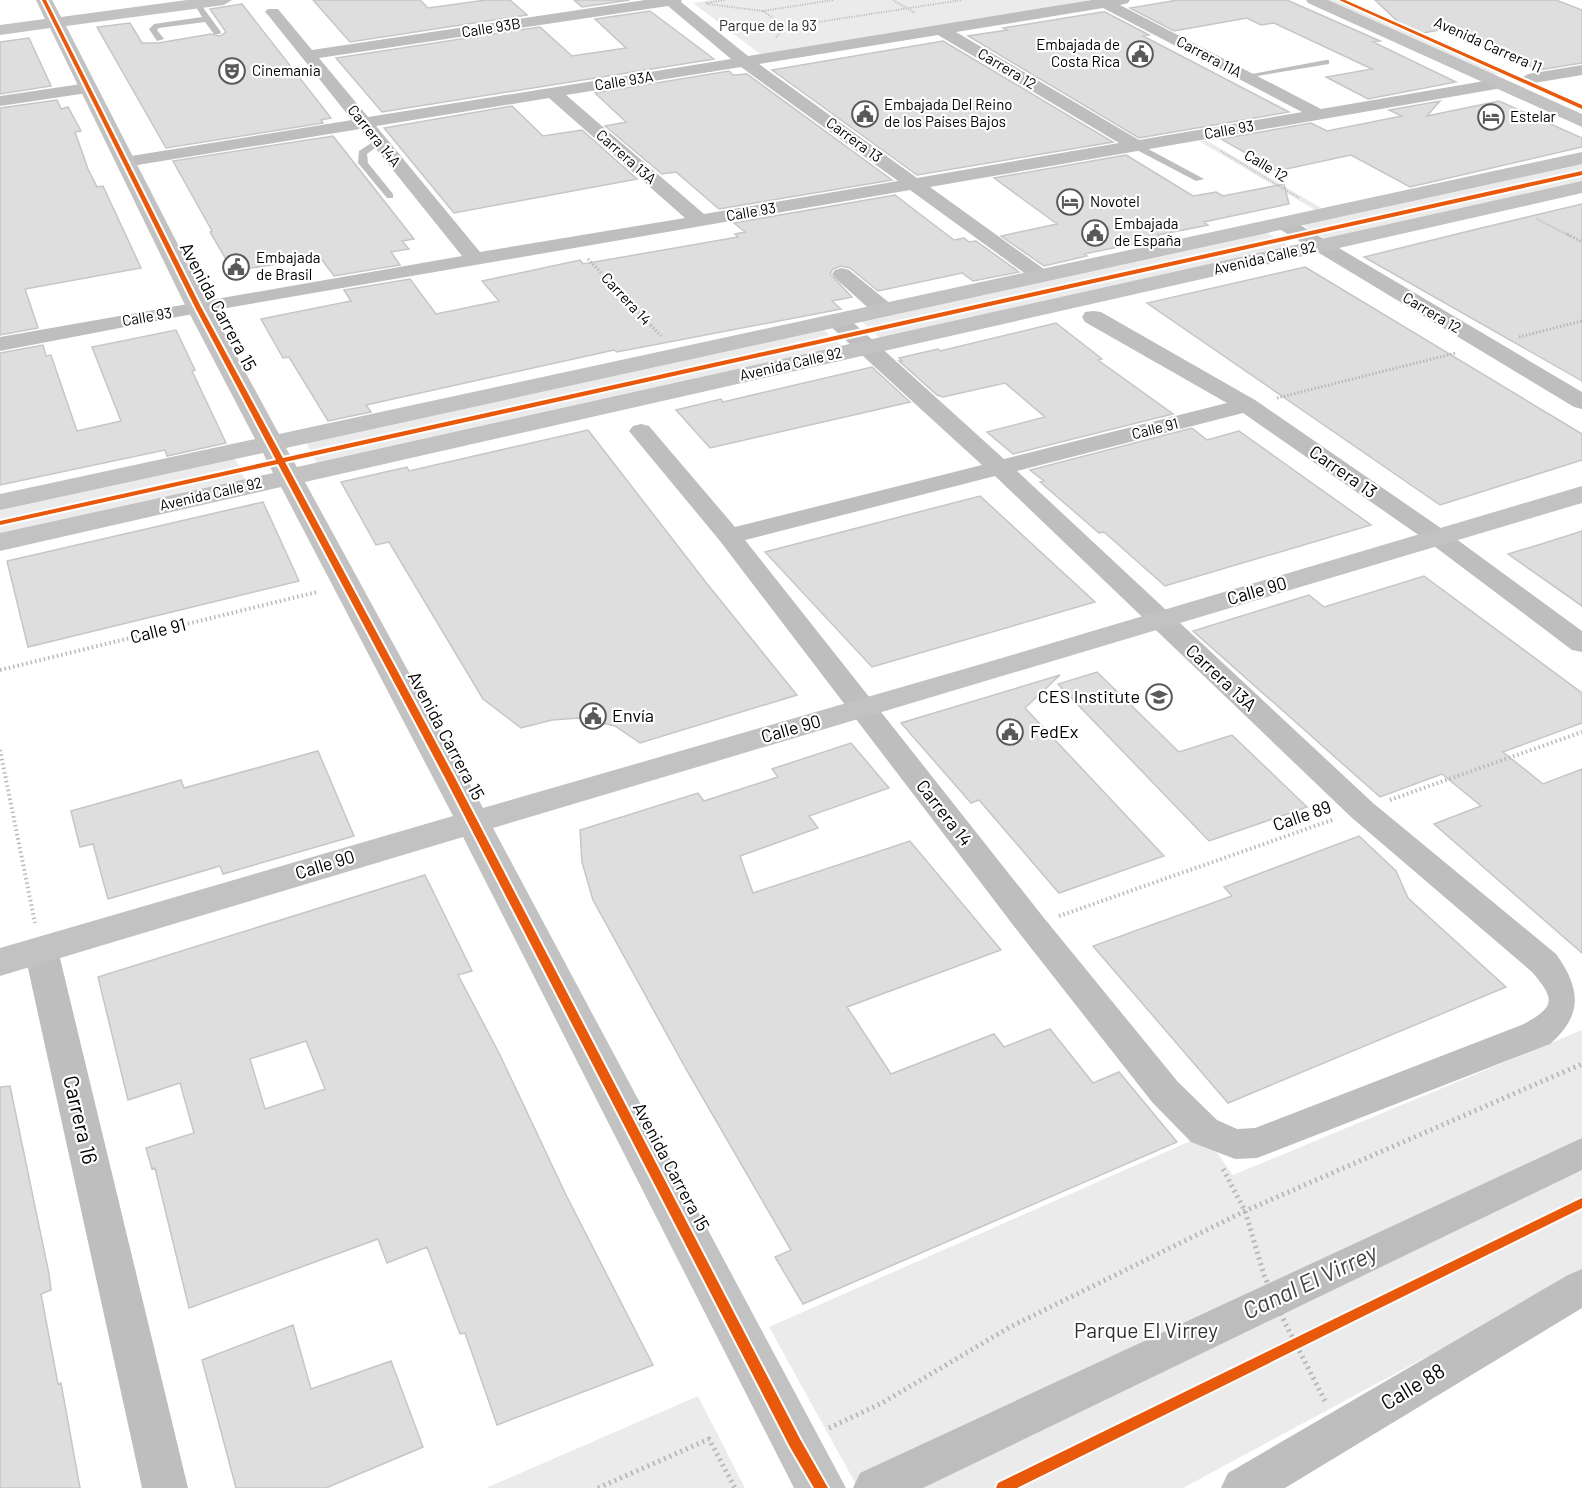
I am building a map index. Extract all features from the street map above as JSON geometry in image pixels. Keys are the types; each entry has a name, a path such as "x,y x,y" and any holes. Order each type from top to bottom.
{"main road":[{"path":"0,18 138,0"},
{"path":"0,30 49,12 196,4 224,0"},
{"name":"Avenida Carrera 11","path":"1314,0 1582,121"},
{"name":"Avenida Carrera 11","path":"1348,0 1582,103"},
{"name":"Avenida Carrera 15","path":"49,12 198,307 472,821 795,1443 821,1488"},
{"name":"Avenida Calle 92","path":"0,502 40,489 272,444 1582,158"},
{"name":"Avenida Calle 92","path":"0,542 1582,187"},
{"name":"Calle 90","path":"0,962 472,821 863,709 1582,494"}],"street":[{"name":"Calle 93B","path":"308,55 672,0"},
{"name":"Carrera 13","path":"672,0 744,61 1041,276"},
{"name":"Calle 93A","path":"125,162 1123,0"},
{"name":"Carrera 11A","path":"1102,2 1320,115"},
{"name":"Carrera 14A","path":"273,12 476,260"},
{"name":"Carrera 12","path":"940,29 1136,146"},
{"path":"1528,79 1582,70"},
{"name":"Calle 93","path":"0,344 198,307 1502,84"},
{"path":"0,101 88,88"},
{"name":"Carrera 13A","path":"552,93 700,221"},
{"name":"Carrera 12","path":"1283,223 1582,402"},
{"path":"842,274 884,310"},
{"name":"Carrera 13","path":"1093,316 1247,405 1439,538 1582,644"},
{"name":"Carrera 13A","path":"837,320 1000,468 1362,810 1544,963 1563,984 1569,998 1564,1015 1551,1027 1276,1136"},
{"name":"Calle 91","path":"729,536 1247,405"},
{"name":"Carrera 14","path":"641,431 729,536 1032,926 1165,1092 1204,1131 1235,1144 1257,1143 1276,1136"},
{"name":"Carrera 16","path":"41,950 165,1488"},
{"name":"Calle 88","path":"1244,1488 1582,1287"}],"lane":[{"path":"196,4 217,32"},
{"path":"160,39 153,29 180,26 207,19"},
{"path":"1245,76 1326,62"},
{"path":"379,142 362,153 363,163 390,196"},
{"path":"1136,146 1199,179"}],"path":[{"path":"701,4 763,10 833,0"},
{"path":"763,10 786,27 962,0"},
{"path":"1507,204 1582,242"},
{"path":"1247,405 1582,321"},
{"path":"0,750 41,950"},
{"path":"795,1443 882,1403 1010,1327 1245,1211 1582,1064"},
{"path":"1204,1131 1245,1211 1264,1275 1284,1323 1340,1431"},
{"path":"1285,1350 1306,1339"},
{"path":"598,1488 709,1439 735,1488"}],"green space":[{"name":"Parque de la 93","path":"711,0 1086,0 1090,2 760,54 693,3"},
{"path":"1320,0 1335,0 1501,73 1489,76"},
{"path":"1206,140 1328,212 1320,213 1199,141"},
{"path":"1582,163 1582,183 1327,240 1301,224"},
{"path":"1266,232 1292,248 882,340 861,321"},
{"path":"823,329 844,348 318,466 306,442"},
{"path":"234,456 245,480 0,535 0,507"},
{"name":"Parque El Virrey","path":"1582,1030 1582,1273 1183,1488 858,1488 769,1327 1204,1135 1233,1175"},
{"path":"698,1396 745,1488 486,1488"}],"building":[{"path":"313,0 420,0 428,8 486,0 510,0 527,15 350,42"},
{"path":"574,0 630,0 582,7"},
{"path":"1178,0 1287,0 1380,41 1373,42 1456,82 1368,99 1326,77 1372,69 1274,23 1261,25 1247,18 1174,31 1130,8"},
{"path":"1375,0 1556,0 1582,10 1582,63 1539,70 1445,29 1412,35"},
{"path":"242,4 331,118 321,120 323,123 166,148 97,27 130,23 142,43 158,43 211,34 220,36 226,32 210,9"},
{"path":"650,11 714,59 382,112 336,58 540,27 572,56 626,48 595,19"},
{"path":"1102,12 1149,35 1143,36 1289,112 1139,138 968,36"},
{"path":"29,38 51,86 0,94 0,42"},
{"path":"943,41 1113,142 917,175 772,70"},
{"path":"729,71 733,75 747,74 892,180 719,209 676,172 662,174 605,126 626,122 595,93"},
{"path":"57,100 61,109 68,107 81,131 75,132 88,169 97,187 103,186 141,268 25,289 38,328 0,335 0,108"},
{"path":"1440,101 1427,116 1499,101 1582,138 1582,147 1410,187 1351,155 1277,171 1221,139 1311,123 1327,131 1402,116 1389,110"},
{"path":"512,106 543,136 582,130 637,179 454,213 384,128"},
{"path":"333,136 414,239 402,241 409,249 391,252 400,265 334,276 320,257 233,271 173,161"},
{"path":"1126,155 1193,196 1216,192 1223,196 1284,184 1289,204 1204,222 1208,225 1158,235 1162,238 1084,254 1087,256 1044,266 1001,236 1057,224 994,178"},
{"path":"895,195 954,240 964,238 969,242 976,241 1019,272 973,281 962,273 878,291 850,268 841,266 833,269 830,274 852,297 832,301 841,309 617,352 614,350 366,405 371,412 328,421 289,357 283,358 261,319 351,301 344,290 410,279 436,314 499,301 482,281 580,260 583,264 738,237 735,234 745,232 734,223"},
{"path":"1582,204 1582,381 1364,257 1473,230"},
{"path":"1305,267 1582,434 1582,460 1440,505 1147,303"},
{"path":"1056,323 1102,359 1098,360 1173,414 1013,454 987,432 1045,417 1005,383 943,397 937,395 899,361 902,361 899,358 938,349 940,351"},
{"path":"176,330 195,370 192,371 226,443 167,456 165,450 0,485 0,353 43,345 46,356 51,355 77,431 121,421 92,347"},
{"path":"872,367 910,402 710,448 676,410 721,399 723,402"},
{"path":"1192,428 1207,440 1239,431 1371,525 1165,586 1104,532 1099,533 1040,482 1044,481 1030,470"},
{"path":"588,430 797,695 640,743 615,726 580,718 552,720 521,728 483,699 389,542 376,545 341,482 407,467 409,471"},
{"path":"980,496 1095,602 872,667 765,552"},
{"path":"263,502 299,581 28,647 7,561"},
{"path":"1582,531 1582,606 1508,554 1551,541"},
{"path":"1424,576 1582,693 1582,723 1503,752 1543,784 1582,769 1582,953 1434,824 1481,806 1442,774 1380,797 1193,631 1309,595 1324,607"},
{"path":"1097,672 1179,752 1232,735 1307,807 1209,841 1058,684"},
{"path":"1060,675 1025,708 1164,856 1059,893 979,800 971,803 901,723"},
{"path":"851,743 889,788 809,816 818,828 740,856 753,893 910,841 1001,950 847,1007 891,1074 994,1034 1004,1047 1050,1029 1093,1083 1119,1072 1177,1142 803,1304 775,1257 791,1250 686,1069 593,900 582,862 580,830 698,793 704,801 778,777 772,769"},
{"path":"318,751 354,836 223,874 220,866 108,899 93,844 80,847 71,811 181,780 184,788"},
{"path":"1359,836 1396,871 1408,898 1506,987 1228,1103 1093,946 1232,896 1224,887"},
{"path":"425,875 472,971 458,975 653,1365 497,1425 465,1333 460,1334 427,1247 387,1263 378,1239 189,1308 155,1168 152,1169 146,1148 194,1133 180,1083 128,1100 98,977","holes":["306,1041 325,1089 265,1109 250,1059"]},
{"path":"10,1086 49,1274 51,1290 41,1294 58,1384 61,1383 80,1488 0,1488 0,1087"},
{"path":"293,1325 311,1389 391,1361 423,1447 326,1488 236,1488 202,1360"}],"waterway":[{"name":"Canal El Virrey","path":"876,1488 1582,1153"}],"cycle path":[{"path":"44,0 198,307 449,776 795,1443 821,1488"},
{"path":"1341,0 1582,107"},
{"path":"0,523 1582,173"},
{"path":"1003,1488 1582,1203"}],"place":[{"name":"Embajada de Costa Rica","path":"1140,54"},
{"name":"Cinemania","path":"232,71"},
{"name":"Embajada Del Reino de los Países Bajos","path":"865,114"},
{"name":"Estelar","path":"1491,117"},
{"name":"Novotel","path":"1070,202"},
{"name":"Embajada de España","path":"1095,233"},
{"name":"Embajada de Brasil","path":"236,267"},
{"name":"CES Institute","path":"1159,697"},
{"name":"Envía","path":"593,716"},
{"name":"FedEx","path":"1010,732"}]}
